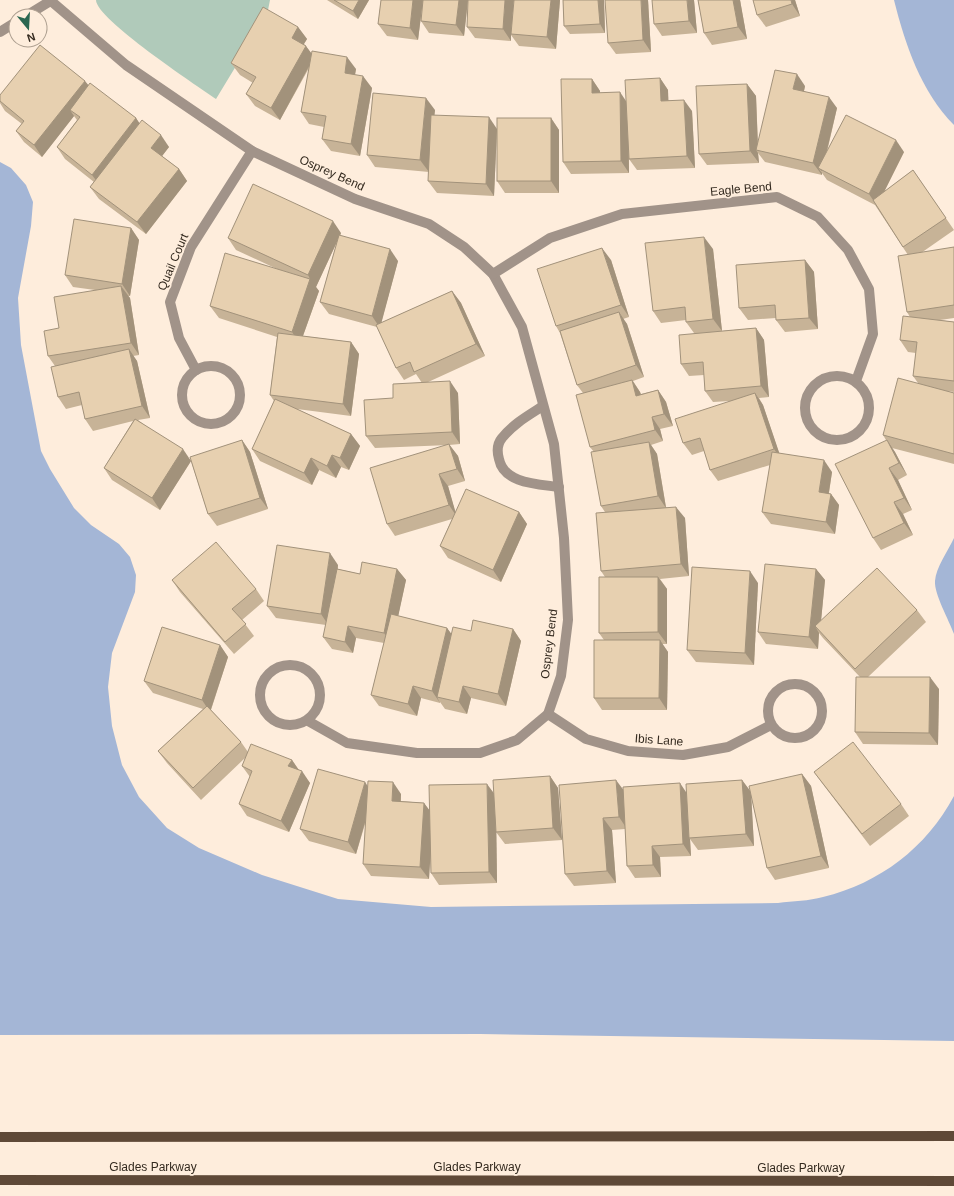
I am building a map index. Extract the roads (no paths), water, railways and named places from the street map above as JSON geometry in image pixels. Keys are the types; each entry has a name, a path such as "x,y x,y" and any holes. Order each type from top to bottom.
{"main road":[{"path":"0,1137 954,1136"},
{"name":"Glades Parkway","path":"0,1180 954,1181"}],"street":[{"path":"39,8 52,0"},
{"name":"Osprey Bend","path":"52,0 126,64 252,150 355,199 429,224 464,247 493,274 522,326 554,444 564,538 568,620 561,676 548,714"},
{"name":"Quail Court","path":"196,370 179,338 170,302 191,248 252,150"},
{"name":"Eagle Bend","path":"493,274 550,238 622,214 777,197 818,217 848,250 869,289 873,334 856,381"},
{"path":"207,366 218,366 229,371 236,379 240,390 240,402 235,412 226,420 216,424 204,423 194,418 186,410 182,399 182,388 187,377 196,370 207,366"},
{"path":"836,375 847,377 856,381 863,388 869,402 868,416 864,426 849,438 838,440 828,439 812,427 807,419 805,409 806,399 818,382 827,377 836,375"},
{"path":"543,406 513,426 501,439 497,451 500,465 510,475 527,483 559,486"},
{"path":"308,721 316,712 320,701 320,689 316,678 307,670 296,665 284,665 273,670 264,679 260,690 260,702 265,713 274,721 285,726 297,725 308,721 347,743 417,753 480,753 517,740 548,714"},
{"path":"791,684 802,684 812,689 819,697 822,707 822,718 817,727 809,734 799,738 788,737 778,733 771,725 768,715 768,704 773,694 781,687 791,684"},
{"name":"Ibis Lane","path":"548,714 586,738 628,751 683,755 728,747 771,725"}],"water":[{"path":"894,0 954,0 954,125 942,112 923,83 903,33"},
{"path":"0,162 11,168 26,185 33,202 31,226 18,298 21,345 41,451 50,469 74,508 91,525 119,544 130,557 136,575 135,592 112,653 108,687 112,726 122,765 139,797 167,828 199,848 262,875 338,899 431,907 778,903 818,898 844,891 864,883 882,873 899,861 930,832 943,815 954,796 954,1041 480,1034 0,1035"},
{"path":"954,538 954,634 939,600 935,581 940,565"}]}
